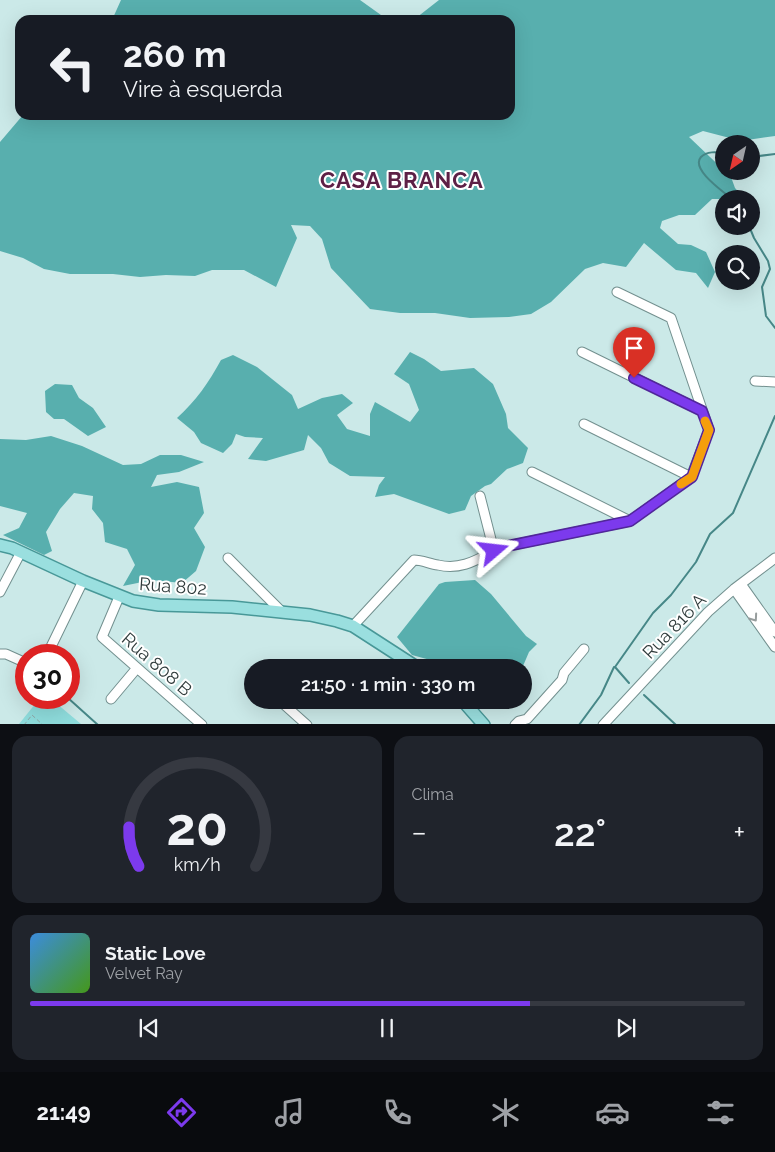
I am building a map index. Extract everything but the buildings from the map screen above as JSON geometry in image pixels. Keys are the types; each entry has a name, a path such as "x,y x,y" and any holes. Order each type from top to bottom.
{"main road":[{"name":"Rua 802","path":"0,545 21,552 119,597 148,604 219,606 324,617 353,626 404,659"},
{"path":"470,709 484,724"}],"street":[{"path":"353,626 414,560 448,567 458,567 467,565 503,547 630,521 692,477 709,430 671,318 617,292"},
{"path":"582,352 702,411"},
{"path":"755,381 775,382"},
{"path":"584,424 692,477"},
{"path":"532,472 630,521"},
{"path":"480,496 494,551"},
{"path":"0,592 21,552"},
{"path":"228,558 282,612"},
{"name":"Rua 816 A","path":"604,724 708,612 737,586 775,558"},
{"path":"52,644 82,581"},
{"path":"737,586 775,632"},
{"path":"737,586 775,648"},
{"name":"Rua 808 B","path":"119,597 102,637 202,724"},
{"path":"515,724 518,721 527,719 562,680 564,673 584,648"},
{"path":"0,654 6,654 15,658"},
{"path":"111,700 137,668"},
{"path":"290,709 307,724"}],"path":[{"path":"24,724 32,714 42,724"}],"shaded area":[{"path":"121,0 360,0 381,15 114,15"},
{"path":"439,0 775,0 775,136 760,138 760,135 718,135 703,131 689,137 715,162 715,180 732,180 737,190 715,190 715,199 712,199 695,215 679,215 662,221 660,228 678,244 691,245 706,252 715,272 708,288 696,273 676,270 644,243 626,267 603,263 585,269 551,302 531,314 509,317 470,318 435,313 400,313 370,309 331,268 322,239 310,226 291,225 297,238 276,287 244,270 212,270 195,276 166,275 140,277 113,274 70,274 44,269 23,258 0,251 0,142 19,120 515,120 515,15 420,15"},
{"path":"410,352 441,371 474,368 493,384 506,414 508,428 528,448 523,463 507,469 491,484 471,496 465,510 449,514 394,494 375,497 379,485 385,477 350,476 329,463 321,448 308,435 304,450 266,461 248,459 263,438 245,437 236,434 232,444 223,453 201,443 194,432 177,418 202,391 221,360 233,355 257,367 292,395 298,409 322,398 342,394 353,403 337,415 347,429 370,436 370,414 375,402 410,422 419,410 409,384 394,374"},
{"path":"55,384 72,385 79,398 93,408 106,427 88,436 64,419 54,419 46,412 45,391"},
{"path":"51,436 82,446 123,465 141,464 160,455 181,455 204,462 179,472 157,475 151,487 177,482 199,487 204,513 194,528 205,547 196,571 182,583 152,580 123,586 135,565 127,549 105,542 103,523 92,509 93,496 74,493 60,509 46,532 52,551 44,555 3,535 19,528 27,513 0,506 0,439 26,440"},
{"path":"475,580 491,594 526,636 537,644 529,652 526,659 427,659 412,655 397,637 439,584"},
{"path":"31,709 63,709 81,724 19,724"}],"waterway":[{"path":"715,152 701,157 699,162 704,174 721,190"},
{"path":"760,156 775,154"},
{"path":"753,235 768,261 770,269 762,287 766,316 775,328"},
{"path":"629,683 615,667 653,613 671,595 696,562 710,534 733,513 775,416"},
{"path":"580,724 601,695 614,667"},
{"path":"644,695 675,724"},
{"path":"80,709 97,724"}],"slow traffic":[{"path":"681,484 692,477 709,430 705,421"}],"district":[{"name":"CASA BRANCA","path":"402,180"}],"route":[{"path":"494,551 503,547 630,521 692,477 709,430 702,411 634,378"}]}
